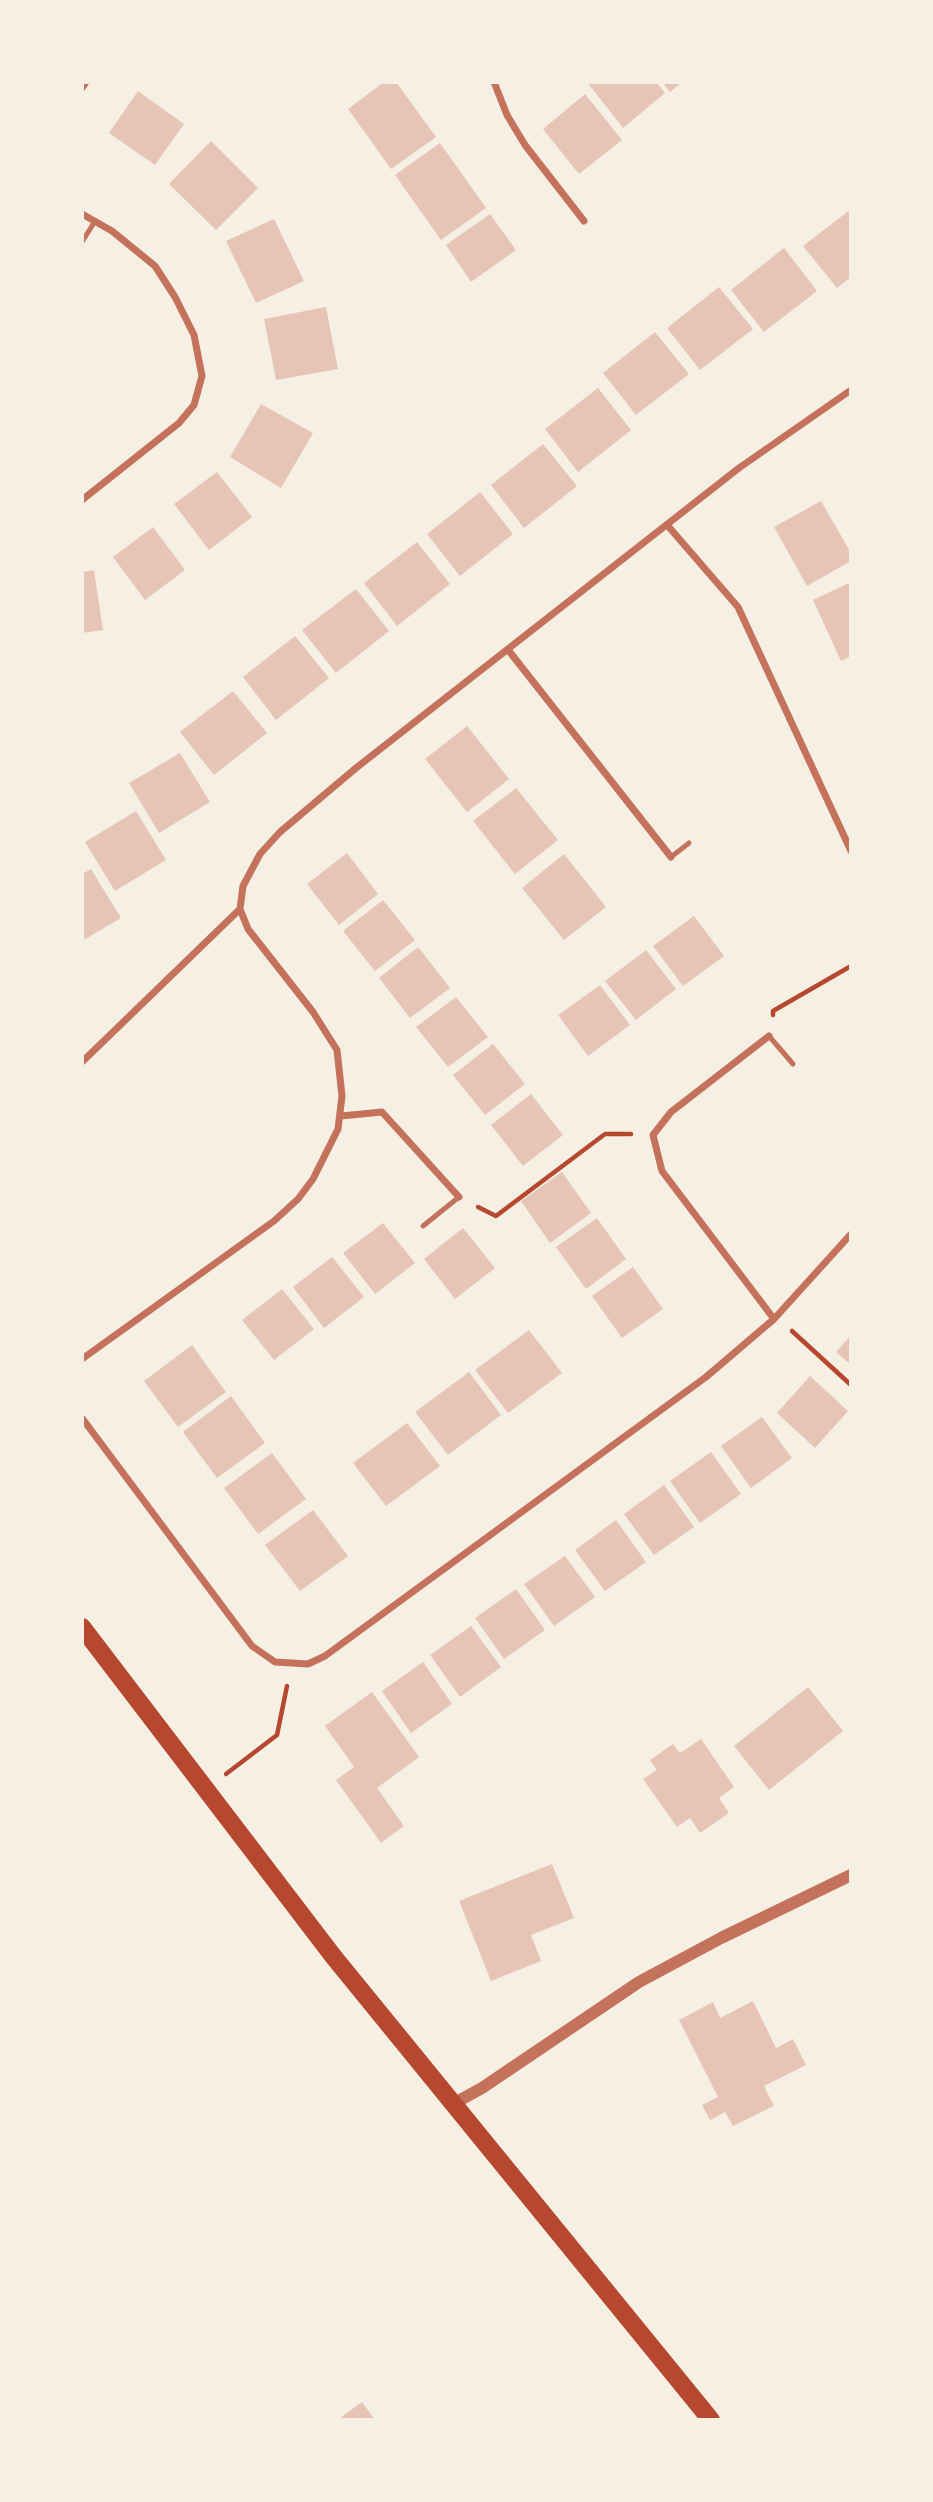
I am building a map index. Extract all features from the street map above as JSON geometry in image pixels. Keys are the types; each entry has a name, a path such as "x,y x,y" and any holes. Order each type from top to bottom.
{"main road":[{"path":"82,1627 333,1956 711,2420"}],"street":[{"path":"82,88 86,82"},
{"path":"494,82 507,115 525,145 584,221"},
{"path":"82,214 130,244 159,273 194,335 202,376 194,405 179,423 82,500"},
{"path":"82,1359 274,1221 298,1199 324,1162 341,1116 337,1050 313,1013 248,929 240,909 243,886 253,865 280,832 356,768 739,468 851,390"},
{"path":"668,526 738,607 851,851"},
{"path":"509,650 671,857"},
{"path":"82,1062 240,909"},
{"path":"769,1036 671,1112 653,1135 662,1171 774,1318"},
{"path":"341,1116 382,1112 459,1198"},
{"path":"82,1418 235,1627 262,1656 291,1665 308,1664 325,1656 621,1441 731,1357 774,1318 851,1234"},
{"path":"453,2104 639,1982 721,1938 851,1875"}],"lane":[{"path":"82,242 95,221"},
{"path":"671,857 689,843"},
{"path":"769,1036 793,1063"},
{"path":"423,1226 459,1198"}],"path":[{"path":"769,1036 774,1011 851,966"},
{"path":"459,1198 496,1216 605,1134 653,1135"},
{"path":"774,1318 789,1328 851,1385"},
{"path":"207,1788 276,1735 291,1665"}],"building":[{"path":"384,82 396,82 436,137 391,169 348,109"},
{"path":"587,82 656,82 665,93 623,128"},
{"path":"662,82 682,82 670,92"},
{"path":"138,91 184,124 155,165 109,133"},
{"path":"585,94 622,140 579,174 543,129"},
{"path":"211,141 258,188 216,230 169,184"},
{"path":"440,143 486,208 441,240 395,175"},
{"path":"851,209 851,277 837,288 803,246"},
{"path":"490,214 516,250 471,282 446,245"},
{"path":"274,219 304,281 256,303 226,241"},
{"path":"784,248 817,291 764,332 731,290"},
{"path":"719,287 753,329 700,370 667,328"},
{"path":"326,307 338,369 276,380 264,319"},
{"path":"655,332 689,374 636,415 603,373"},
{"path":"598,388 631,430 578,472 545,429"},
{"path":"261,404 313,433 281,488 230,457"},
{"path":"543,444 577,486 524,528 491,485"},
{"path":"217,472 252,517 209,550 174,504"},
{"path":"480,492 513,534 460,576 427,534"},
{"path":"821,501 851,553 851,561 807,586 774,527"},
{"path":"153,527 185,570 145,600 113,557"},
{"path":"417,542 450,584 397,626 364,583"},
{"path":"94,570 103,630 82,633 82,572"},
{"path":"851,582 851,656 841,661 813,600"},
{"path":"356,589 389,631 336,673 302,630"},
{"path":"295,636 329,678 276,720 243,677"},
{"path":"233,691 267,733 214,775 180,732"},
{"path":"467,726 509,779 467,812 425,759"},
{"path":"180,753 210,802 159,833 129,783"},
{"path":"516,788 558,840 515,874 473,821"},
{"path":"136,811 166,860 115,891 85,842"},
{"path":"347,853 378,894 339,925 307,884"},
{"path":"564,854 606,907 564,940 522,888"},
{"path":"91,869 121,918 82,941 82,874"},
{"path":"383,900 415,940 375,971 343,931"},
{"path":"694,916 724,956 683,986 653,946"},
{"path":"418,947 450,988 410,1018 379,978"},
{"path":"646,950 676,989 636,1020 605,981"},
{"path":"600,985 630,1025 588,1056 558,1015"},
{"path":"456,997 488,1037 448,1067 416,1027"},
{"path":"493,1044 525,1084 485,1115 453,1075"},
{"path":"531,1094 563,1135 523,1166 491,1125"},
{"path":"562,1172 591,1213 550,1243 521,1201"},
{"path":"597,1218 626,1259 586,1289 556,1247"},
{"path":"383,1223 415,1263 375,1294 343,1253"},
{"path":"463,1228 495,1268 455,1299 424,1259"},
{"path":"332,1257 364,1297 324,1328 293,1287"},
{"path":"633,1267 663,1309 622,1338 592,1296"},
{"path":"282,1289 314,1329 274,1360 242,1320"},
{"path":"529,1330 562,1373 508,1413 475,1370"},
{"path":"851,1335 851,1365 836,1352"},
{"path":"192,1345 226,1392 178,1427 144,1381"},
{"path":"469,1372 501,1415 448,1455 415,1412"},
{"path":"810,1376 848,1411 815,1448 777,1413"},
{"path":"231,1396 265,1443 217,1478 183,1432"},
{"path":"762,1417 792,1458 751,1488 721,1446"},
{"path":"407,1423 440,1466 386,1506 353,1463"},
{"path":"711,1452 741,1494 700,1523 670,1481"},
{"path":"272,1453 306,1499 258,1534 224,1488"},
{"path":"664,1485 694,1527 654,1555 624,1514"},
{"path":"313,1510 348,1556 300,1591 265,1545"},
{"path":"616,1520 646,1562 605,1591 575,1550"},
{"path":"565,1556 595,1597 554,1626 524,1584"},
{"path":"516,1589 545,1630 504,1659 475,1618"},
{"path":"471,1626 501,1667 460,1697 430,1655"},
{"path":"423,1662 452,1704 411,1733 382,1691"},
{"path":"808,1687 843,1731 769,1790 734,1746"},
{"path":"372,1692 419,1757 377,1788 404,1826 381,1843 336,1780 354,1767 325,1726"},
{"path":"701,1739 734,1787 719,1798 729,1813 700,1833 690,1818 677,1827 643,1779 657,1770 650,1760 673,1744 680,1753"},
{"path":"552,1864 574,1918 531,1935 541,1961 491,1981 459,1901"},
{"path":"753,2001 776,2048 793,2039 806,2065 764,2086 774,2106 733,2126 725,2112 710,2120 702,2105 718,2097 679,2020 713,2002 720,2018"},
{"path":"362,2402 375,2420 337,2420"}]}
